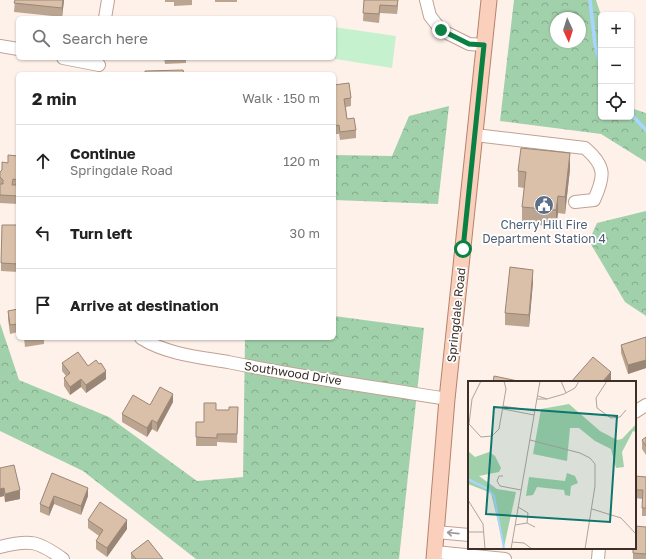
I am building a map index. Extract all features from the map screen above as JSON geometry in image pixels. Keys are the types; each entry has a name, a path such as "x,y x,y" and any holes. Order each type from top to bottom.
{"main road":[{"name":"Springdale Road","path":"434,556 447,399 489,0"}],"street":[{"path":"105,16 108,0"},
{"path":"426,0 430,16 441,30 469,44 484,45"},
{"path":"0,46 16,49"},
{"path":"72,60 99,66"},
{"path":"475,135 585,148 596,158 602,173 599,189 594,200 575,202"},
{"name":"Southwood Drive","path":"144,340 150,344 180,353 447,399"},
{"path":"636,411 646,405"},
{"path":"436,532 468,535"},
{"path":"0,547 17,543 31,542 48,548 63,559"},
{"path":"434,556 505,559"}],"green space":[{"path":"514,0 596,0 600,12 598,12 598,120 634,120 634,109 646,113 646,162 601,134 500,121"},
{"path":"336,27 396,36 392,68 336,59"},
{"path":"449,106 438,204 336,200 336,155 392,156 409,116"},
{"path":"646,211 646,316 625,302 589,241 597,223"},
{"path":"336,316 424,328 399,559 196,559 83,471 0,431 0,323 19,380 109,417 197,481 243,477 245,340 336,340"}],"building":[{"path":"15,0 63,0 62,8 14,3"},
{"path":"364,0 398,0 397,6 380,5 379,14 363,13"},
{"path":"183,70 184,72 145,72"},
{"path":"349,83 351,98 344,99 347,119 354,118 356,130 340,132 339,125 336,126 336,85"},
{"path":"521,148 570,153 565,197 558,196 556,210 522,207 526,172 518,171"},
{"path":"8,155 16,156 16,180 13,179 12,185 16,185 16,196 0,195 0,184 3,184 3,180 0,177 2,162 8,163"},
{"path":"2,225 16,225 16,264 1,263"},
{"path":"510,267 533,270 529,315 505,313"},
{"path":"16,309 16,324 10,325 8,311"},
{"path":"646,337 646,360 628,365 621,345"},
{"path":"78,352 88,366 96,360 99,364 101,363 106,371 86,385 81,379 70,387 64,378 70,373 62,363"},
{"path":"593,357 611,372 603,381 572,381"},
{"path":"494,376 518,381 493,381"},
{"path":"160,387 173,394 157,423 152,420 147,428 122,414 133,395 150,405"},
{"path":"204,403 216,403 216,410 229,410 229,407 238,407 237,434 217,434 217,438 196,437 196,422 204,422"},
{"path":"646,437 646,446 642,440"},
{"path":"14,465 20,490 5,494 4,488 0,489 0,468"},
{"path":"52,473 88,488 81,506 54,496 49,508 40,504"},
{"path":"636,476 646,477 646,508 642,508 643,490 636,490"},
{"path":"100,502 127,520 107,548 96,541 103,530 88,520"},
{"path":"636,526 646,527 646,554 633,553 633,549 636,549"},
{"path":"148,540 163,559 136,559 131,553"}],"waterway":[{"path":"590,0 595,44 598,55"},
{"path":"634,117 646,130"}],"place":[{"name":"Cherry Hill Fire Department Station 4","path":"544,205"}],"route":[{"path":"441,30 469,44 484,45 463,249"}]}
